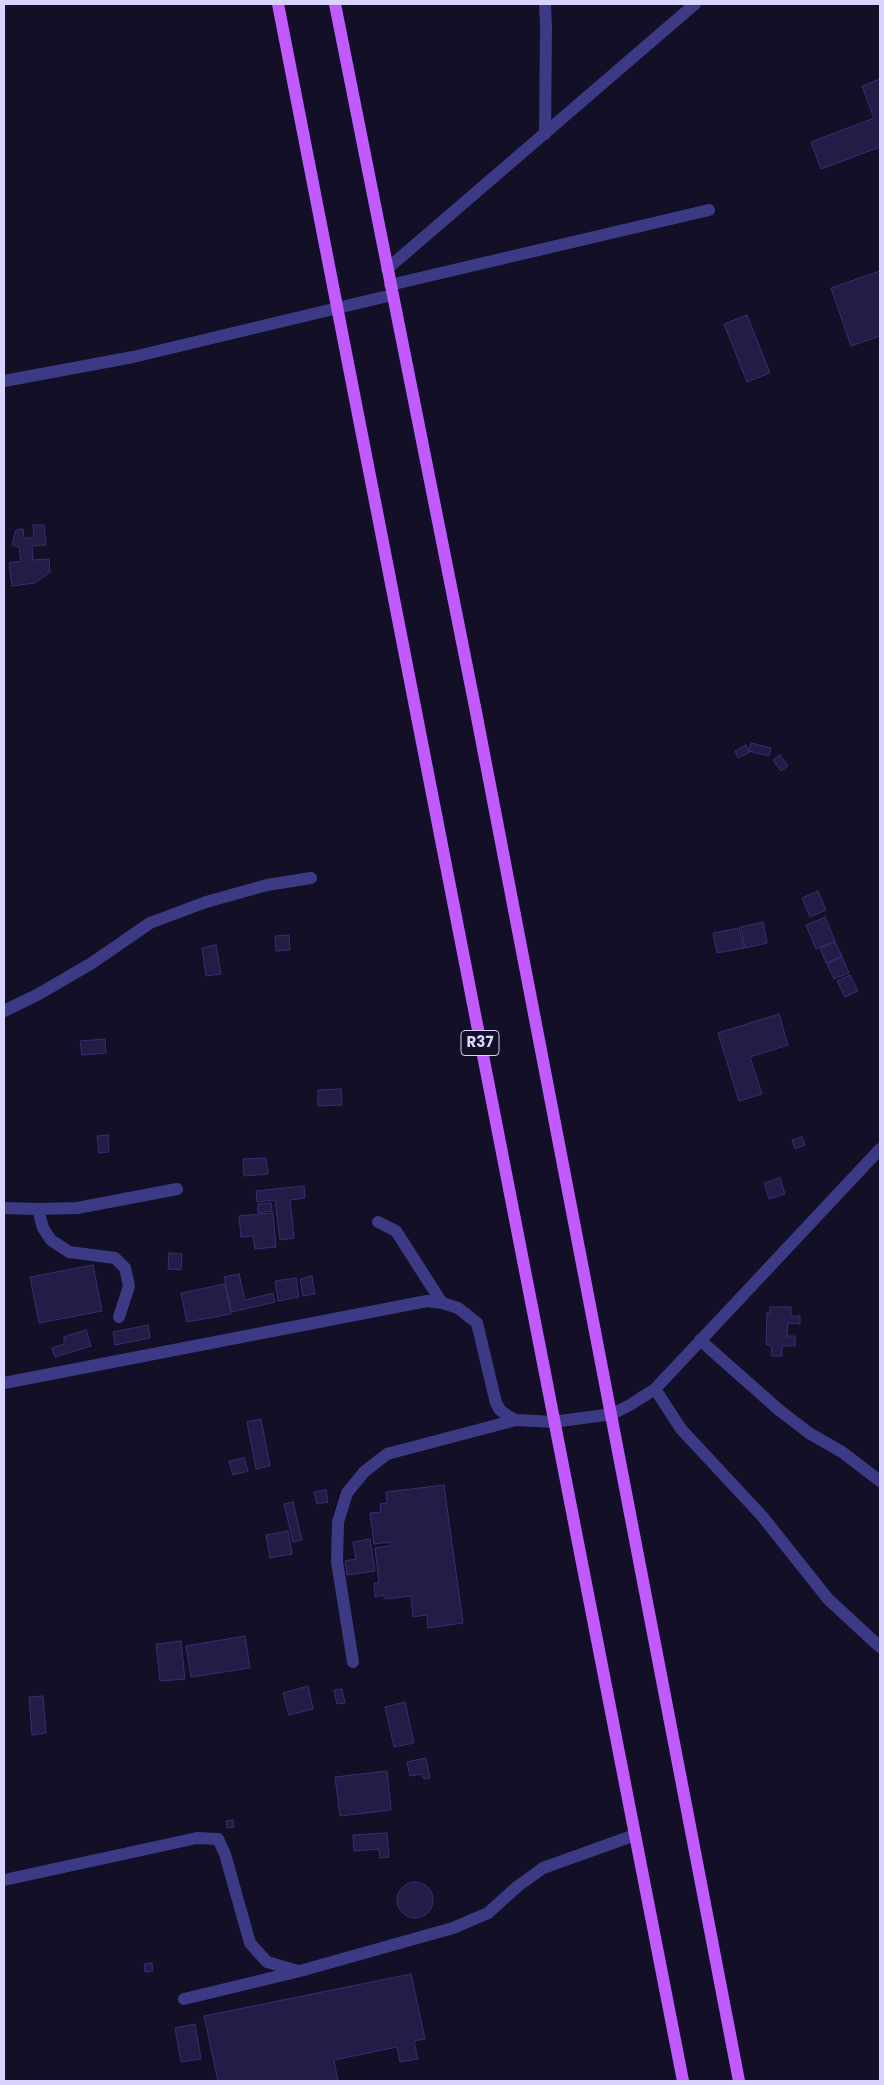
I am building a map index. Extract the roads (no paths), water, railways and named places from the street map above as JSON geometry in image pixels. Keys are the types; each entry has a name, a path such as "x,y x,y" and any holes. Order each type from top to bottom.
{"main road":[{"name":"R37","path":"278,4 683,2081"},
{"path":"335,4 476,712 740,2081"}],"street":[{"path":"544,134 545,4"},
{"path":"387,269 695,4"},
{"path":"4,382 133,357 338,307 391,290 709,210"},
{"path":"4,1011 38,995 92,963 150,923 206,902 267,885 311,878"},
{"path":"353,1662 337,1562 338,1522 347,1493 364,1472 387,1454 516,1420 553,1422 612,1414 630,1405 655,1389 880,1149"},
{"path":"4,1208 77,1208 177,1189"},
{"path":"38,1209 43,1228 52,1240 69,1252 115,1258 125,1268 130,1286 119,1317"},
{"path":"378,1222 396,1231 442,1303"},
{"path":"4,1383 427,1301 458,1308 477,1323 496,1403 500,1410 516,1420"},
{"path":"700,1340 778,1410 809,1433 842,1452 880,1481"},
{"path":"655,1389 681,1429 762,1516 828,1599 880,1647"},
{"path":"184,1999 300,1971 453,1928 488,1913 518,1886 543,1868 635,1835"},
{"path":"4,1880 197,1838 218,1839 225,1854 250,1943 267,1962 300,1971"}]}
